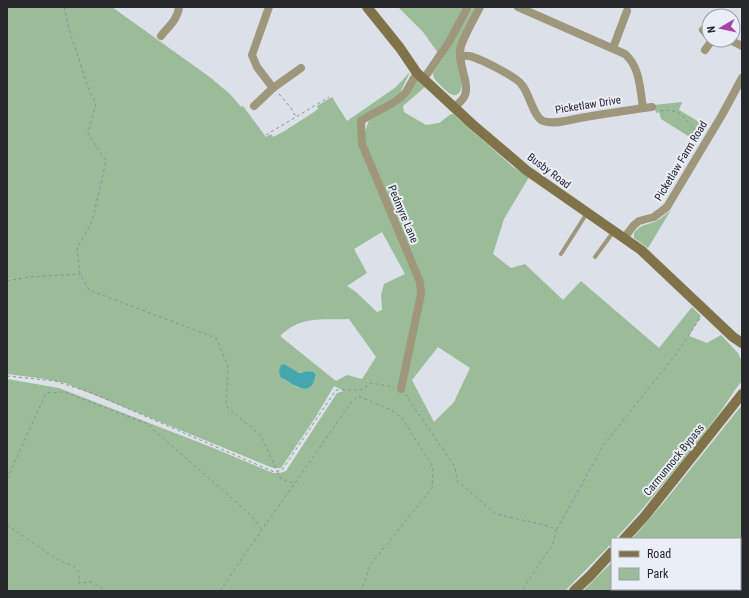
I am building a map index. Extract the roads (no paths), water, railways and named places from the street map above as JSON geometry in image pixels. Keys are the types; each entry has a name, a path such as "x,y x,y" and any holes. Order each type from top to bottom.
{"main road":[{"name":"Busby Road","path":"367,7 420,76 472,124 526,170 624,238 650,259 738,340 742,350"},
{"name":"Carmunnock Bypass","path":"625,538 645,516 742,394"},
{"path":"574,591 611,553"}],"street":[{"path":"165,34 176,18 178,7"},
{"path":"270,7 252,55 257,67 273,88"},
{"path":"420,76 449,42 468,7"},
{"path":"455,107 465,94 465,84 460,57 461,47 480,7"},
{"path":"518,7 534,10 629,57 637,69 643,108"},
{"path":"613,48 627,11"},
{"name":"Picketlaw Drive","path":"460,57 467,55 479,59 505,72 522,84 532,102 536,115 544,122 562,121 652,107"},
{"path":"254,106 273,88 301,68"},
{"name":"Pedmyre Lane","path":"401,389 421,294 420,282 362,144 361,121 369,114 390,104 405,93 420,76"},
{"name":"Picketlaw Farm Road","path":"624,238 634,224 654,217 667,207 742,78"}],"lane":[{"path":"561,254 587,213"},
{"path":"595,257 614,231"}],"water":[{"path":"284,364 299,373 310,371 314,373 316,375 312,385 304,389 281,378 279,371 281,365"}]}
